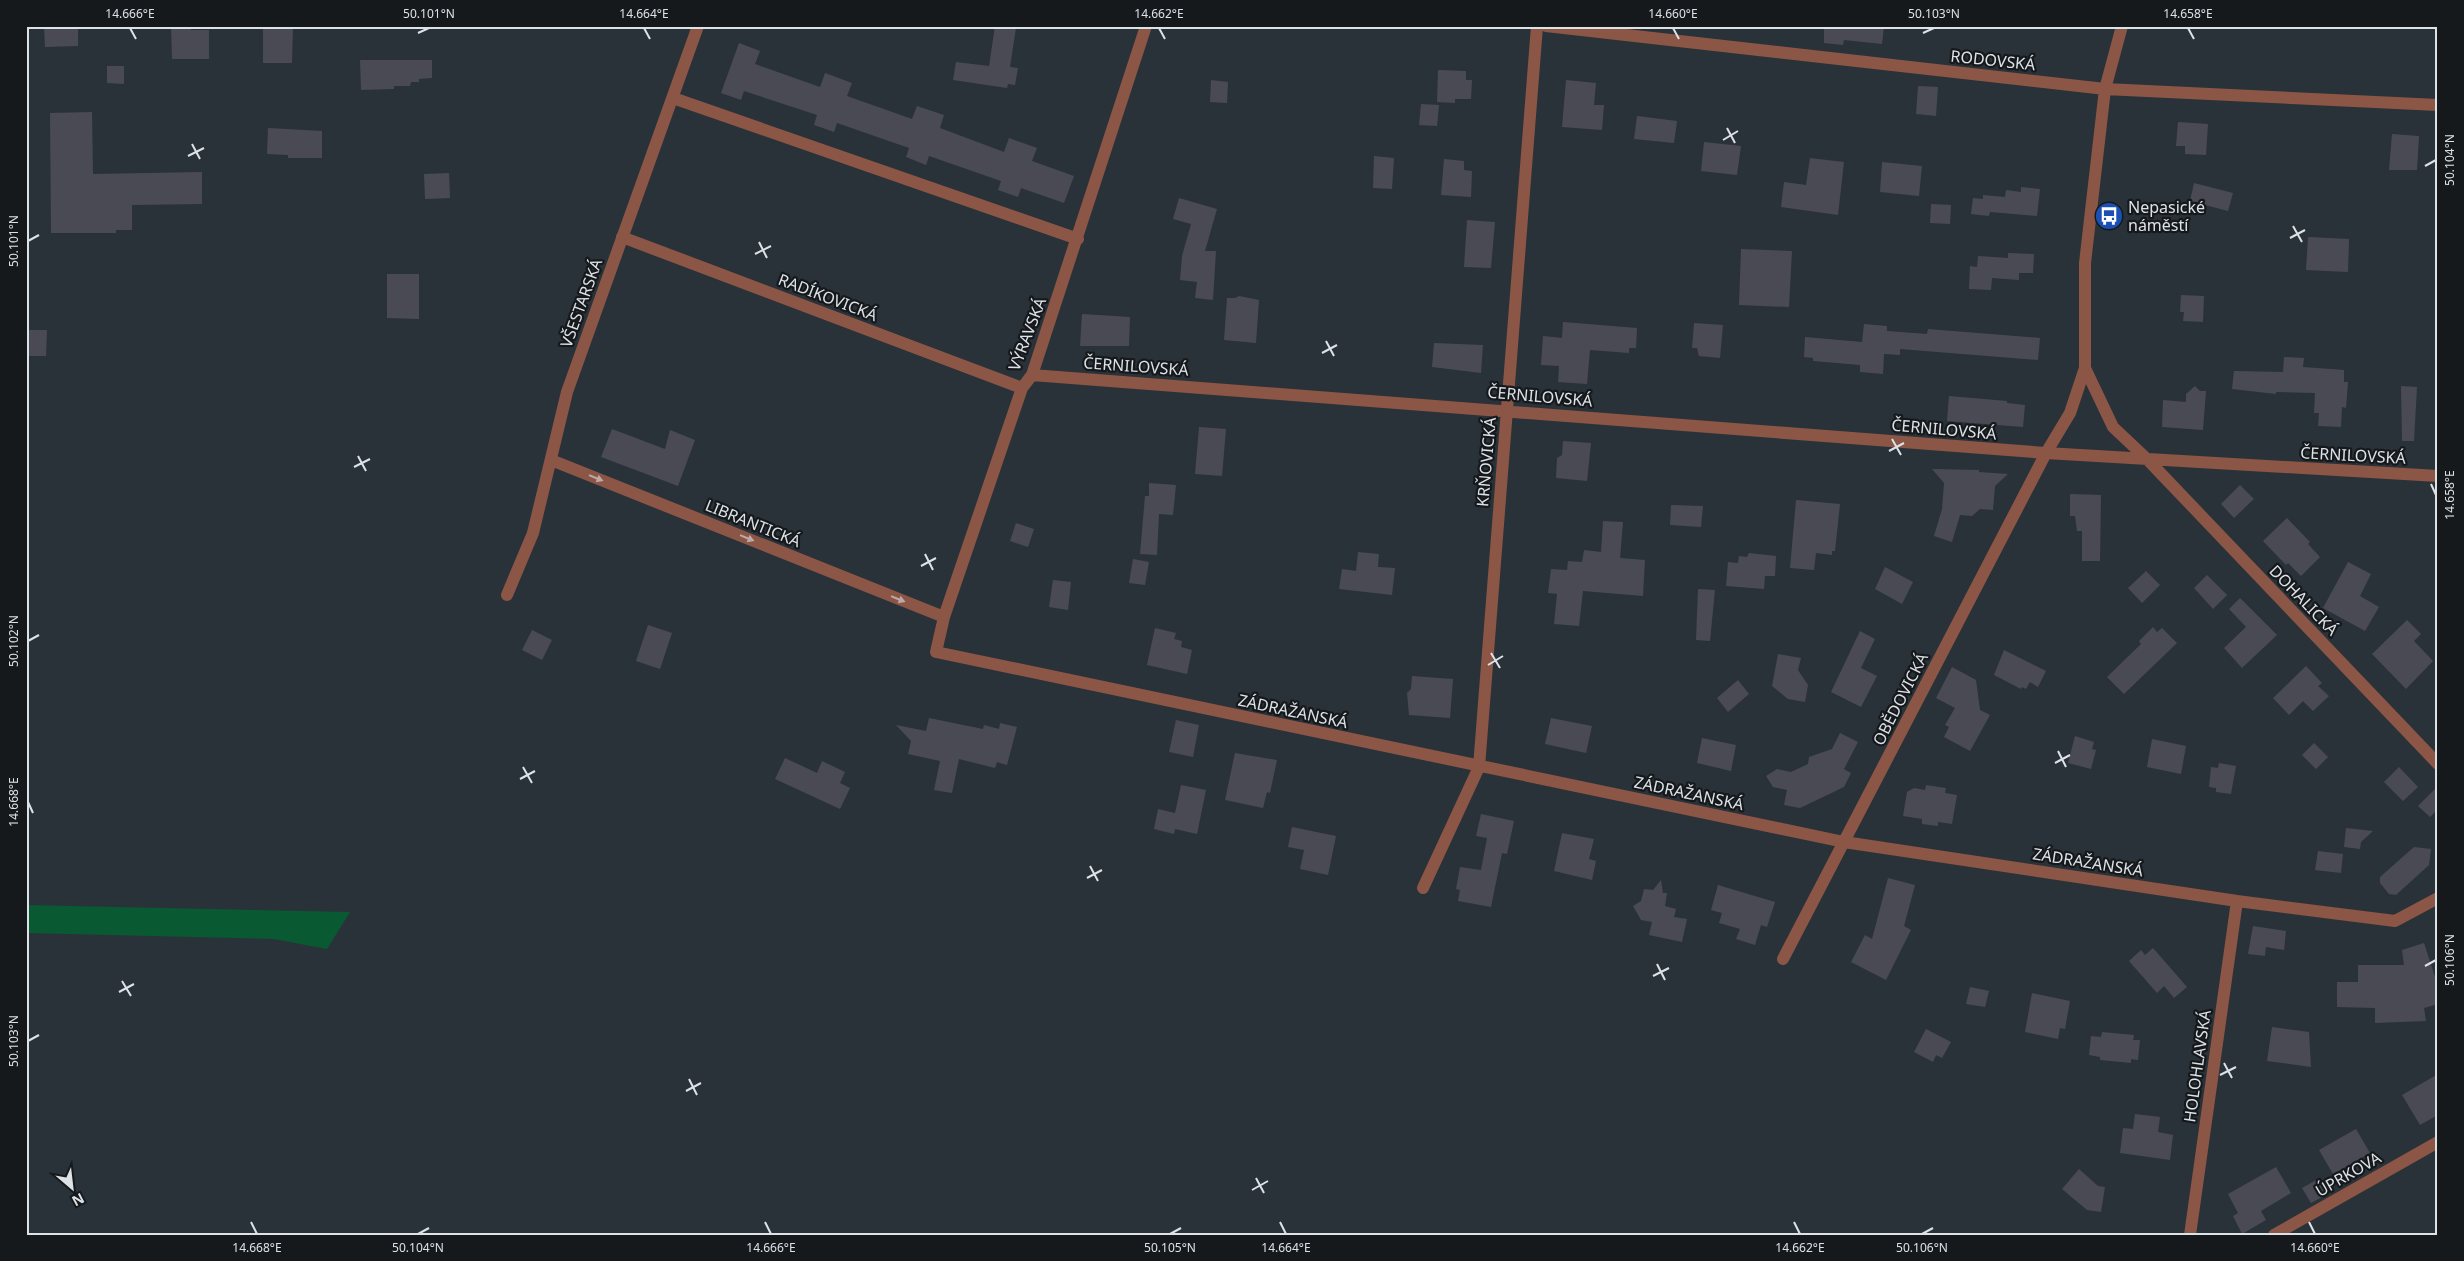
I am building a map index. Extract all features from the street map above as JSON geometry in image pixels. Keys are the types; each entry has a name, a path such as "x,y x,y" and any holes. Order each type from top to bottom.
{"street":[{"name":"VŠESTARSKÁ","path":"507,595 533,533 567,392 698,26"},
{"name":"VÝRAVSKÁ","path":"936,652 944,617 1022,388 1032,375 1146,26"},
{"name":"KRŇOVICKÁ","path":"1424,888 1479,767 1537,26"},
{"name":"RODOVSKÁ","path":"1546,26 2105,89 2438,105"},
{"path":"2122,26 2105,89 2086,263 2085,368 2070,413 2046,453 2147,458"},
{"path":"673,98 1078,239"},
{"name":"RADÍKOVICKÁ","path":"622,237 1022,388"},
{"path":"2085,368 2113,427 2147,458"},
{"name":"ČERNILOVSKÁ","path":"1032,375 1507,410 2046,453"},
{"name":"OBĚDOVICKÁ","path":"1783,959 2046,453"},
{"name":"ČERNILOVSKÁ","path":"2147,458 2438,476"},
{"name":"DOHALICKÁ","path":"2147,458 2438,764"},
{"name":"LIBRANTICKÁ","path":"551,460 944,617"},
{"name":"ZÁDRAŽANSKÁ","path":"936,652 1844,842 2237,901 2395,921 2438,898"},
{"name":"HOLOHLAVSKÁ","path":"2190,1235 2237,901"},
{"name":"ÚPRKOVA","path":"2274,1235 2438,1142"}],"green space":[{"path":"26,905 350,912 327,949 274,939 26,933"}],"building":[{"path":"44,26 78,26 78,46 45,47"},
{"path":"171,26 191,26 191,30 209,30 209,59 172,59"},
{"path":"263,26 293,26 292,63 263,63"},
{"path":"995,26 1016,28 1010,67 1018,68 1015,85 1008,84 1007,88 953,80 956,62 989,66"},
{"path":"1824,26 1884,26 1882,44 1844,40 1843,45 1824,43"},
{"path":"739,43 760,51 755,64 820,87 825,73 852,83 847,96 912,119 917,106 944,115 940,128 1004,152 1009,138 1037,148 1032,161 1074,176 1064,203 1021,188 1018,197 998,190 1001,181 929,156 926,165 906,157 909,148 837,123 834,132 814,125 817,115 744,91 741,100 721,93"},
{"path":"360,60 432,60 432,78 419,79 419,82 411,82 410,86 394,86 394,89 361,90"},
{"path":"107,66 124,66 124,84 107,83"},
{"path":"1438,70 1466,71 1466,80 1472,80 1471,99 1455,99 1455,103 1437,102"},
{"path":"1211,80 1228,82 1227,103 1210,102"},
{"path":"1566,80 1596,83 1594,105 1604,105 1602,130 1562,127"},
{"path":"1918,86 1938,87 1936,116 1916,114"},
{"path":"1421,104 1439,105 1437,126 1419,125"},
{"path":"92,112 93,174 202,172 202,204 132,205 132,230 116,230 116,233 51,233 50,113"},
{"path":"1637,116 1677,121 1674,143 1634,139"},
{"path":"2178,122 2208,124 2206,155 2185,154 2185,146 2176,146"},
{"path":"268,128 322,131 322,158 288,158 288,155 267,154"},
{"path":"2392,134 2419,136 2417,170 2389,170"},
{"path":"1704,142 1741,146 1737,175 1701,171"},
{"path":"1374,156 1394,158 1392,189 1373,188"},
{"path":"1810,158 1844,162 1838,215 1781,207 1784,182 1806,185"},
{"path":"1444,159 1464,161 1464,170 1472,171 1471,197 1441,195"},
{"path":"1882,162 1922,166 1919,196 1880,192"},
{"path":"449,173 450,198 425,199 424,174"},
{"path":"2194,183 2233,193 2228,211 2190,201"},
{"path":"2021,187 2040,189 2037,216 1990,212 1989,216 1971,214 1973,198 1983,199 1983,195 2005,197 2006,190 2021,192"},
{"path":"1179,198 1217,209 1205,251 1216,251 1213,300 1195,298 1197,282 1180,280 1182,256 1191,224 1173,219"},
{"path":"1931,204 1951,205 1950,224 1930,223"},
{"path":"1467,220 1495,222 1491,268 1464,267"},
{"path":"2308,237 2349,239 2348,272 2306,270"},
{"path":"1741,249 1792,251 1789,307 1739,305"},
{"path":"2008,253 2034,254 2033,273 2019,273 2019,280 1992,278 1991,290 1969,289 1970,266 1977,267 1978,256 2008,258"},
{"path":"387,274 419,274 419,319 387,318"},
{"path":"2181,295 2204,296 2203,322 2183,321 2184,312 2180,312"},
{"path":"1239,296 1259,300 1256,343 1224,340 1227,298"},
{"path":"1082,314 1130,317 1129,346 1080,346"},
{"path":"1563,322 1637,328 1636,348 1629,348 1629,353 1590,350 1587,384 1558,382 1559,366 1541,365 1543,336 1562,338"},
{"path":"1694,323 1723,325 1720,358 1699,356 1697,348 1692,348"},
{"path":"1864,324 1887,326 1887,331 1927,334 1928,329 2040,338 2038,360 1900,349 1900,355 1884,354 1883,374 1860,372 1860,365 1813,361 1813,358 1804,357 1805,337 1862,342"},
{"path":"27,330 47,330 46,356 26,356"},
{"path":"1434,343 1483,345 1481,373 1432,367"},
{"path":"2284,357 2304,358 2303,367 2344,370 2344,382 2348,382 2346,408 2342,407 2341,427 2318,426 2319,413 2314,413 2315,393 2276,392 2276,394 2232,389 2234,371 2283,372"},
{"path":"2195,386 2200,391 2206,391 2203,430 2162,427 2163,400 2186,402 2186,394"},
{"path":"2401,386 2417,387 2414,441 2402,441"},
{"path":"1949,396 2007,401 2007,403 2025,405 2023,427 1947,421"},
{"path":"1199,427 1226,429 1222,476 1195,474"},
{"path":"612,429 665,449 670,430 695,440 678,486 601,457"},
{"path":"1563,441 1591,443 1587,481 1556,478 1557,458 1562,455"},
{"path":"1932,469 1979,470 1979,472 2008,474 1995,486 1993,510 1980,509 1972,516 1960,515 1952,542 1934,536 1942,509 1944,483"},
{"path":"1149,483 1176,485 1173,515 1159,514 1157,555 1140,554 1145,496 1149,496"},
{"path":"2240,485 2254,499 2234,518 2221,504"},
{"path":"2070,494 2101,495 2100,561 2082,561 2082,531 2077,531 2075,516 2070,516"},
{"path":"1796,500 1840,504 1835,551 1832,551 1832,555 1816,553 1814,570 1790,568"},
{"path":"1671,505 1703,506 1701,527 1670,525"},
{"path":"2287,518 2310,542 2308,544 2320,557 2301,576 2288,563 2286,565 2263,541"},
{"path":"1603,521 1623,522 1620,558 1645,560 1643,596 1583,591 1579,626 1554,624 1557,594 1548,593 1551,569 1567,570 1568,561 1582,562 1584,550 1601,552"},
{"path":"1016,523 1034,529 1028,547 1010,541"},
{"path":"1358,552 1379,554 1378,567 1395,568 1392,595 1339,589 1342,569 1356,571"},
{"path":"1749,553 1776,556 1775,576 1765,576 1764,589 1726,586 1728,562 1738,563 1739,556 1747,557"},
{"path":"1133,559 1149,562 1145,585 1129,583"},
{"path":"2348,562 2371,574 2360,596 2379,607 2365,631 2323,608"},
{"path":"1885,567 1913,582 1902,604 1875,589"},
{"path":"2146,571 2160,585 2142,603 2128,588"},
{"path":"2207,575 2227,595 2213,609 2194,588"},
{"path":"1053,580 1071,582 1068,610 1049,607"},
{"path":"1698,589 1715,590 1710,641 1696,640"},
{"path":"2240,598 2277,635 2242,668 2224,648 2246,627 2229,609"},
{"path":"2407,620 2421,634 2414,641 2433,661 2406,689 2372,654"},
{"path":"648,625 672,633 660,669 636,661"},
{"path":"2153,627 2157,632 2162,628 2177,643 2124,694 2107,677 2141,644 2139,641"},
{"path":"1155,628 1176,633 1174,639 1182,641 1181,647 1192,650 1187,674 1147,665"},
{"path":"532,630 552,640 542,660 522,650"},
{"path":"1860,631 1875,639 1861,668 1877,676 1861,707 1831,692"},
{"path":"2004,650 2046,671 2038,687 2030,682 2026,689 2022,687 2021,689 1994,675"},
{"path":"1778,654 1801,658 1798,670 1808,685 1805,702 1788,699 1772,686"},
{"path":"2306,666 2322,683 2318,686 2329,696 2313,711 2303,701 2289,715 2273,698"},
{"path":"1952,667 1976,680 1980,710 1990,715 1970,751 1944,737 1949,727 1945,725 1955,708 1936,698"},
{"path":"1412,676 1453,679 1450,718 1409,715 1407,693 1411,689"},
{"path":"1738,680 1749,694 1728,712 1717,698"},
{"path":"929,718 983,729 984,725 999,729 1000,723 1017,727 1007,765 997,762 995,768 959,759 952,793 934,790 940,761 908,754 911,741 896,725 926,731"},
{"path":"1551,718 1592,726 1586,753 1545,744"},
{"path":"1176,720 1199,725 1193,757 1169,752"},
{"path":"1840,733 1858,742 1844,769 1851,773 1844,787 1800,808 1784,805 1787,790 1773,787 1766,776 1777,769 1791,772 1808,764 1809,757 1832,749"},
{"path":"2075,736 2094,742 2092,749 2096,750 2091,769 2068,763"},
{"path":"1702,738 1736,745 1731,771 1697,763"},
{"path":"2152,739 2186,746 2181,774 2147,767"},
{"path":"2314,743 2328,757 2316,769 2302,755"},
{"path":"1235,753 1277,760 1270,793 1267,792 1263,808 1225,800"},
{"path":"785,758 817,773 822,761 845,772 840,783 850,788 840,809 775,779"},
{"path":"2219,763 2236,766 2231,794 2216,792 2216,788 2209,787 2211,767 2218,768"},
{"path":"2399,767 2418,787 2403,801 2384,782"},
{"path":"1181,785 1206,790 1197,834 1175,829 1174,834 1154,829 1158,809 1175,813"},
{"path":"1926,785 1946,788 1945,793 1957,795 1952,824 1938,822 1938,826 1922,824 1922,819 1903,816 1907,792 1914,788 1925,790"},
{"path":"2438,786 2438,809 2430,817 2418,806"},
{"path":"1481,814 1514,821 1507,854 1502,853 1491,907 1458,901 1460,890 1456,889 1460,867 1481,870 1487,838 1476,836"},
{"path":"1292,827 1336,836 1328,875 1300,869 1304,850 1288,847"},
{"path":"2346,828 2373,831 2361,842 2360,849 2344,847"},
{"path":"1562,833 1594,839 1589,859 1596,861 1592,880 1554,871"},
{"path":"2414,847 2431,849 2429,865 2396,895 2389,894 2380,883 2380,877"},
{"path":"2318,851 2343,854 2341,873 2315,870"},
{"path":"1888,878 1915,885 1904,926 1911,930 1886,980 1851,962 1865,935 1872,939"},
{"path":"1661,880 1663,893 1667,893 1665,906 1676,909 1674,917 1687,919 1682,942 1649,935 1652,922 1641,920 1633,906 1641,901 1644,889 1653,890"},
{"path":"1718,885 1775,902 1767,927 1761,925 1755,945 1736,939 1740,929 1719,923 1722,913 1711,910"},
{"path":"2253,926 2286,931 2284,950 2266,947 2265,956 2248,954"},
{"path":"2424,943 2438,986 2438,1004 2424,1008 2426,1021 2375,1023 2375,1008 2337,1007 2337,982 2358,982 2358,965 2404,965 2402,950"},
{"path":"2153,948 2187,987 2174,998 2164,986 2157,993 2129,961 2141,950 2145,955"},
{"path":"1970,987 1989,991 1985,1007 1966,1004"},
{"path":"2032,993 2070,1001 2065,1029 2060,1028 2058,1039 2025,1032"},
{"path":"2272,1027 2309,1032 2311,1067 2267,1061"},
{"path":"1926,1029 1951,1042 1942,1058 1936,1055 1933,1062 1914,1052"},
{"path":"2102,1032 2134,1035 2133,1040 2140,1040 2138,1060 2131,1059 2131,1063 2100,1060 2100,1057 2089,1055 2091,1036 2101,1037"},
{"path":"2438,1074 2438,1115 2420,1125 2402,1095"},
{"path":"2135,1114 2160,1117 2158,1132 2173,1135 2170,1160 2120,1153 2123,1128 2133,1129"},
{"path":"2356,1129 2370,1153 2333,1174 2319,1150"},
{"path":"2276,1167 2291,1193 2261,1211 2266,1220 2242,1234 2233,1216 2238,1213 2228,1194"},
{"path":"2079,1169 2098,1186 2105,1187 2101,1212 2087,1210 2062,1189"},
{"path":"2318,1179 2326,1195 2311,1203 2302,1188"}],"place":[{"name":"Nepasické náměstí","path":"2109,216"}]}
